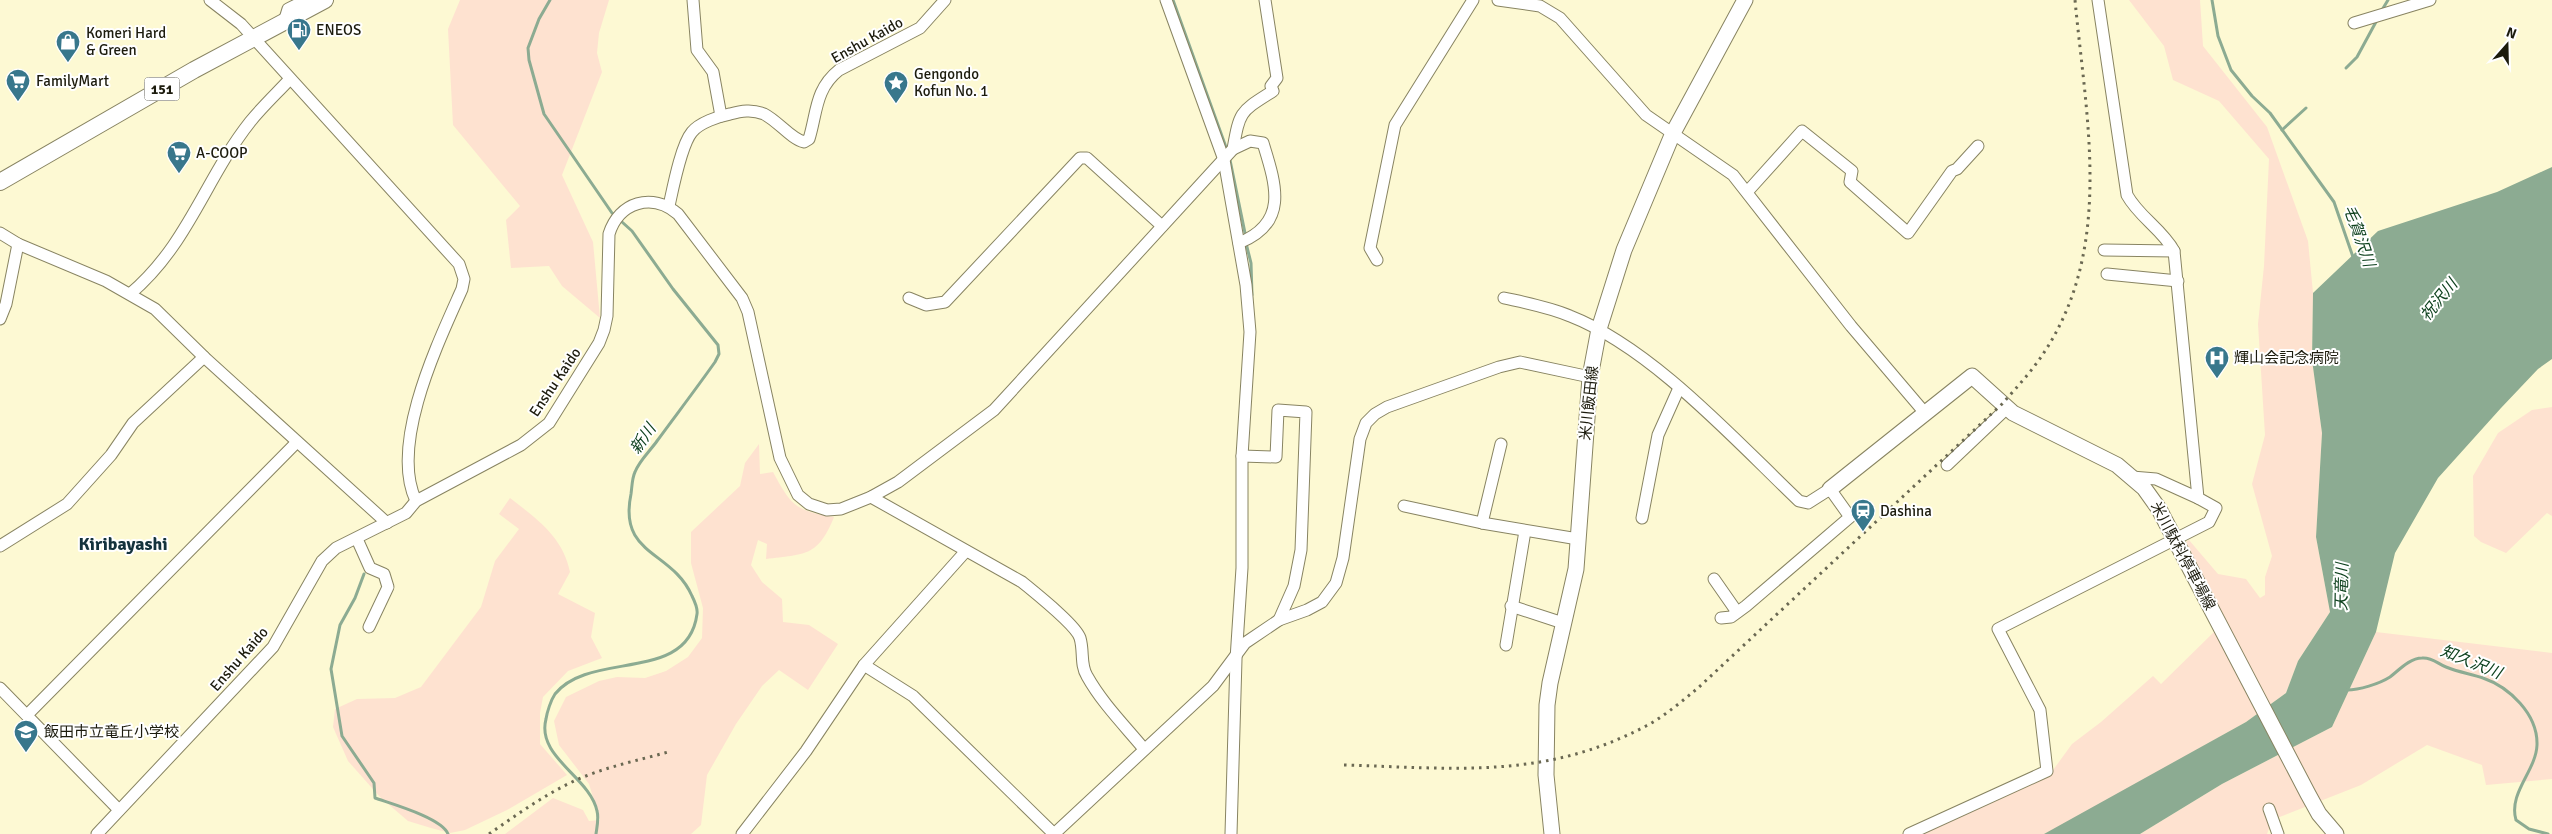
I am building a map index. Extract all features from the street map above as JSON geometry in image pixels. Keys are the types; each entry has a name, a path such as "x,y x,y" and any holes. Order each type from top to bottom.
{"highway":[{"name":"151","path":"0,182 194,70 254,40 325,0"}],"main road":[{"name":"米川飯田線","path":"1552,834 1546,763 1547,706 1576,569 1590,377 1599,330 1624,250 1673,133 1745,0"},
{"name":"米川駄科停車場線","path":"1830,489 1972,376 2007,408 2117,465 2144,488 2159,509 2308,794 2319,814 2336,834"}],"street":[{"path":"210,0 241,24 289,80 459,264 464,278 426,375 411,426 410,489 416,501"},
{"path":"284,22 288,9 306,0"},
{"path":"693,0 697,50 713,72 721,116"},
{"name":"Enshu Kaido","path":"97,834 273,648 322,561 336,548 406,513 416,501 521,445 549,423 599,343 604,330 607,316 609,234 612,223 632,205 654,201 669,206 687,141 692,131 721,116 743,111 757,111 782,125 793,136 804,142 809,139 812,121 823,88 830,78 839,70 920,28 945,0"},
{"path":"1166,0 1224,160 1246,285 1250,332 1242,456 1242,568 1236,659 1231,834"},
{"path":"1233,149 1239,118 1249,107 1273,91 1271,86 1277,78 1265,0"},
{"path":"1377,260 1370,248 1396,125 1473,0"},
{"path":"1498,0 1540,6 1560,18 1646,115 1673,133 1681,141 1733,175 1748,191 1852,326 1926,413"},
{"path":"2098,0 2127,195 2132,204 2168,239 2174,251 2198,498"},
{"path":"2354,23 2430,0"},
{"path":"130,294 149,278 176,244 250,122 289,80"},
{"path":"1748,191 1802,131 1852,171 1850,182 1908,233 1952,171 1957,169 1978,146"},
{"path":"669,206 687,223 742,298 748,312 780,458 798,495 810,504 827,510 841,510 871,497 898,482 994,410 1233,149 1250,141 1263,143 1274,180 1273,216 1262,231 1239,243"},
{"path":"909,298 926,305 945,302 1080,158 1087,158 1162,226"},
{"path":"0,233 18,244 106,281 155,309 204,357 387,524"},
{"path":"0,319 6,304 18,244"},
{"path":"2104,250 2174,251"},
{"path":"2108,274 2178,281"},
{"path":"1504,298 1561,312 1629,347 1679,388 1799,501 1808,503 1830,489 1850,517 1738,612 1731,617 1721,618"},
{"path":"0,546 67,504 111,455 133,423 204,357"},
{"path":"864,665 913,696 1054,834 1213,686 1236,659 1245,643 1279,620 1307,610 1322,602 1336,583 1343,558 1360,439 1366,423 1375,414 1441,386 1520,362 1590,377"},
{"path":"1642,518 1658,435 1679,388"},
{"path":"1947,465 2007,408"},
{"path":"1242,456 1276,457 1278,410 1306,412 1301,550 1294,586 1279,620"},
{"path":"27,715 297,442"},
{"path":"1482,523 1501,444"},
{"path":"1909,834 2046,771 2040,710 1998,629 2210,522 2216,508 2156,479 2132,477"},
{"path":"871,497 1022,582 1078,633 1087,677 1144,749"},
{"path":"1404,506 1482,523 1578,539"},
{"path":"1506,645 1525,531"},
{"path":"357,539 370,568 384,574 388,587 369,627"},
{"path":"742,834 806,751 864,665 966,551"},
{"path":"1714,578 1738,612"},
{"path":"1511,606 1564,623"},
{"path":"0,688 119,810"},
{"path":"2268,809 2278,834"}],"shaded area":[{"path":"460,0 609,0 599,33 597,53 602,72 562,175 593,242 600,318 562,286 549,266 511,268 506,220 520,206 453,125 448,29"},
{"path":"2129,0 2200,0 2203,46 2267,127 2308,241 2313,293 2312,360 2322,433 2316,537 2330,612 2298,661 2286,693 2246,722 2074,819 2044,834 1916,834 2048,777 2072,744 2101,722 2153,676 2161,684 2216,630 2225,628 2186,542 2189,540 2218,574 2246,579 2260,598 2265,595 2265,577 2272,556 2252,484 2265,435 2258,324 2264,266 2269,159 2219,101 2173,80 2164,46"},
{"path":"2552,407 2552,516 2547,513 2506,553 2481,542 2474,536 2473,476 2498,433 2532,410"},
{"path":"759,444 760,474 773,472 790,499 802,509 834,517 822,540 816,547 800,554 766,559 767,544 758,540 751,565 762,582 782,599 783,622 809,625 838,644 808,690 779,670 762,686 736,724 707,775 701,825 691,834 505,834 553,798 583,810 589,821 600,820 589,784 559,745 554,721 566,697 599,681 617,677 645,678 666,671 688,657 702,638 703,608 691,563 691,532 740,486 745,463"},
{"path":"510,498 548,530 561,549 567,560 570,572 558,594 595,613 591,637 602,658 568,671 543,697 540,713 540,744 567,775 507,810 465,830 450,833 408,821 380,797 348,761 333,727 335,709 357,699 395,698 421,687 481,607 495,561 519,529 499,514"},
{"path":"2376,632 2552,653 2552,779 2486,785 2482,765 2427,745 2361,785 2272,820 2267,834 2140,834 2222,784 2332,727"}],"water":[{"path":"2552,167 2552,359 2538,369 2438,478 2395,553 2376,632 2332,727 2222,784 2140,834 2044,834 2246,722 2286,693 2298,661 2330,612 2316,537 2322,433 2312,360 2313,293 2378,231 2497,192"}],"waterway":[{"name":"新川","path":"550,0 539,19 528,48 529,60 544,114 612,213 632,231 673,289 718,345 719,354 701,382 639,464 633,477 631,494 629,514 632,530 639,541 683,581 695,603 697,614 690,636 676,650 657,658 591,673 571,681 555,694 547,713 545,732 549,745 592,799 598,814 596,834"},
{"path":"1173,0 1227,150"},
{"name":"毛賀沢川","path":"2212,0 2218,36 2231,70 2252,96 2270,113 2334,202 2353,257"},
{"path":"2382,10 2388,0"},
{"path":"2346,68 2357,57 2377,20"},
{"path":"2282,130 2306,108"},
{"path":"1230,160 1245,233"},
{"path":"1246,243 1251,263 1252,295"},
{"path":"364,574 355,598 340,625 331,669 342,736 374,783 375,798 427,817 444,828 448,834"},
{"name":"知久沢川","path":"2347,690 2363,688 2380,682 2390,677 2409,662 2422,658 2483,678 2503,688 2520,703 2533,723 2536,734 2537,745 2535,755 2516,801 2516,820 2529,829 2548,834"}],"railway":[{"path":"1344,765 1461,768 1498,767 1534,763 1571,755 1608,743 1646,726 1667,713 1698,688 2002,404 2030,372 2045,351 2067,310 2080,268 2088,224 2090,180 2089,135 2075,0"},
{"path":"489,834 559,788 606,769 668,752"}],"place":[{"name":"ENEOS","path":"299,51"},
{"name":"Komeri Hard & Green","path":"68,63"},
{"name":"FamilyMart","path":"18,102"},
{"name":"Gengondo Kofun No. 1","path":"896,104"},
{"name":"A-COOP","path":"179,174"},
{"name":"輝山会記念病院","path":"2217,379"},
{"name":"Dashina","path":"1863,532"},
{"name":"飯田市立竜丘小学校","path":"26,753"}],"district":[{"name":"Kiribayashi","path":"123,544"}],"water label":[{"name":"祝沢川","path":"2439,300"},
{"name":"天竜川","path":"2342,587"}]}
